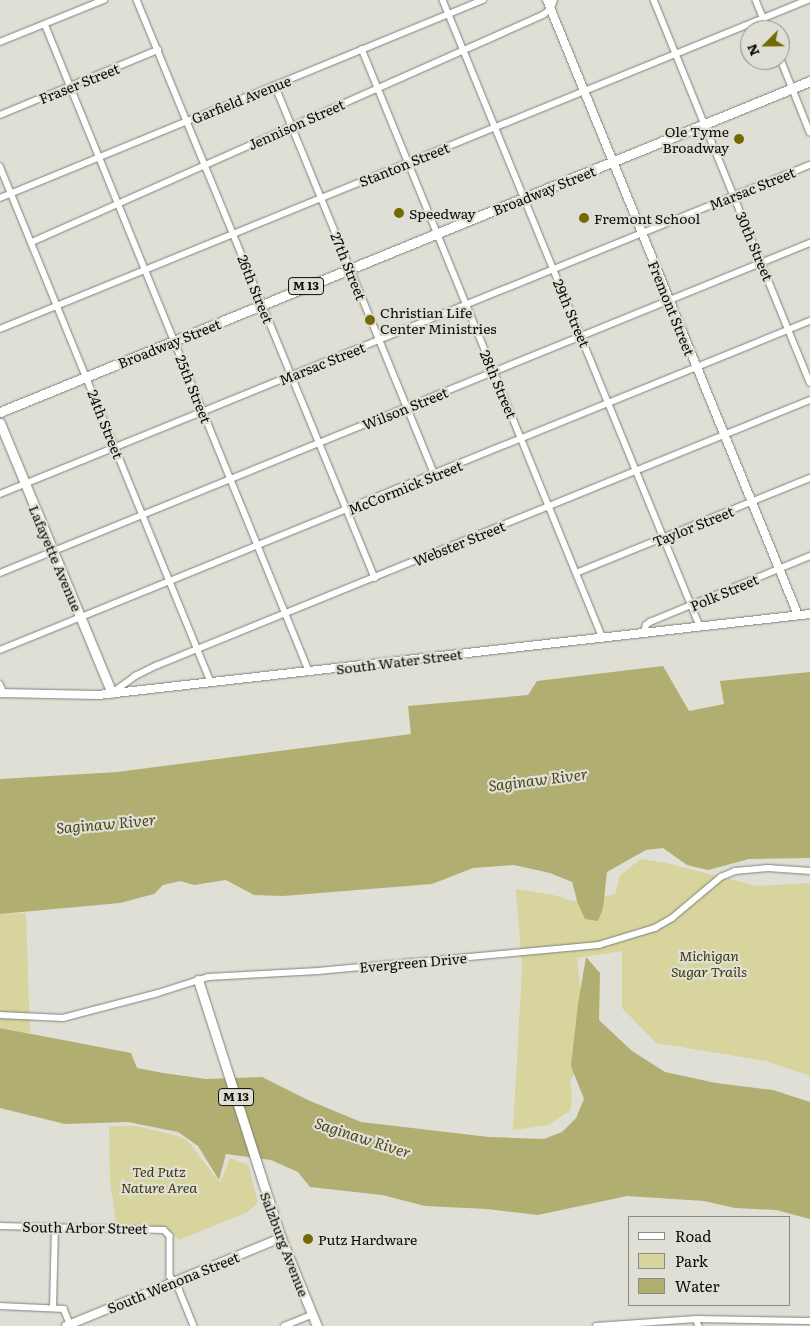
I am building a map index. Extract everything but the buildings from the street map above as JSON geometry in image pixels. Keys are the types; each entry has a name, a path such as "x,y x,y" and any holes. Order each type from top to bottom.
{"main road":[{"name":"Broadway Street","path":"0,412 810,81"},
{"name":"Lafayette Avenue","path":"0,423 112,694"},
{"name":"Salzburg Avenue","path":"198,980 281,1238 317,1326"}],"street":[{"path":"0,42 104,0"},
{"name":"26th Street","path":"137,0 374,578"},
{"name":"29th Street","path":"444,0 700,626"},
{"name":"Garfield Avenue","path":"0,198 483,0"},
{"name":"Fremont Street","path":"547,0 798,615"},
{"path":"550,9 554,0"},
{"name":"30th Street","path":"654,0 810,382"},
{"path":"756,0 764,18"},
{"name":"Stanton Street","path":"0,329 808,0"},
{"name":"Jennison Street","path":"32,242 543,15 550,9"},
{"name":"25th Street","path":"45,24 309,671"},
{"name":"28th Street","path":"362,49 602,636"},
{"name":"Fraser Street","path":"0,115 158,50"},
{"path":"785,70 810,132"},
{"name":"27th Street","path":"275,85 435,475"},
{"name":"Marsac Street","path":"0,494 810,165"},
{"name":"24th Street","path":"0,166 211,682"},
{"name":"Wilson Street","path":"0,573 810,243"},
{"name":"McCormick Street","path":"0,650 435,475 810,321"},
{"name":"Webster Street","path":"112,694 134,676 198,649 810,400"},
{"name":"Taylor Street","path":"576,572 810,478"},
{"name":"Polk Street","path":"644,632 646,625 650,622 810,556"},
{"name":"South Water Street","path":"2,693 112,694 602,636 810,614"},
{"path":"0,684 2,693"},
{"name":"Evergreen Drive","path":"0,1015 63,1018 208,977 318,971 598,945 655,928 672,918 715,881 735,871 768,868 810,871"},
{"name":"South Arbor Street","path":"0,1226 158,1229 168,1233 170,1276 173,1282"},
{"path":"53,1308 55,1227"},
{"name":"South Wenona Street","path":"69,1325 281,1238"},
{"path":"173,1282 194,1326"},
{"path":"0,1306 64,1309 69,1325"},
{"path":"284,1326 313,1314"},
{"path":"696,1319 699,1326"},
{"path":"596,1326 696,1319 810,1321"}],"green space":[{"name":"Michigan Sugar Trails","path":"641,859 666,863 757,886 810,883 810,1076 766,1061 656,1043 622,1008 622,951 577,958 589,1058 570,1080 572,1094 571,1110 549,1125 513,1130 522,969 516,889 553,895 573,901 615,894 620,875"},
{"path":"26,913 30,1033 0,1028 0,914"},
{"name":"Ted Putz Nature Area","path":"109,1126 136,1126 178,1136 188,1141 220,1183 230,1158 248,1165 258,1202 248,1212 179,1240 164,1227 116,1224 110,1180"}],"water":[{"name":"Saginaw River","path":"663,666 689,711 724,704 720,681 810,672 810,858 749,859 708,870 687,865 663,848 646,850 607,872 603,908 598,921 585,919 578,904 572,882 550,873 514,865 473,868 432,884 283,896 254,895 226,880 194,885 180,881 163,885 154,894 120,903 0,914 0,779 117,772 411,734 408,706 528,695 537,681"},
{"name":"Saginaw River","path":"586,957 600,973 599,1020 632,1051 665,1072 716,1083 773,1090 810,1102 810,1219 776,1210 735,1208 704,1201 627,1196 538,1215 487,1209 425,1206 382,1195 310,1187 298,1172 271,1160 226,1154 219,1180 198,1146 178,1132 128,1122 65,1124 0,1108 0,1028 131,1053 137,1068 163,1073 206,1079 262,1077 308,1100 361,1122 489,1137 544,1139 562,1132 576,1118 584,1099 571,1066 578,1004"}],"place":[{"name":"Ole Tyme Broadway","path":"739,139"},
{"name":"Speedway","path":"399,213"},
{"name":"Fremont School","path":"584,218"},
{"name":"Christian Life Center Ministries","path":"370,320"},
{"name":"Putz Hardware","path":"308,1239"}]}
